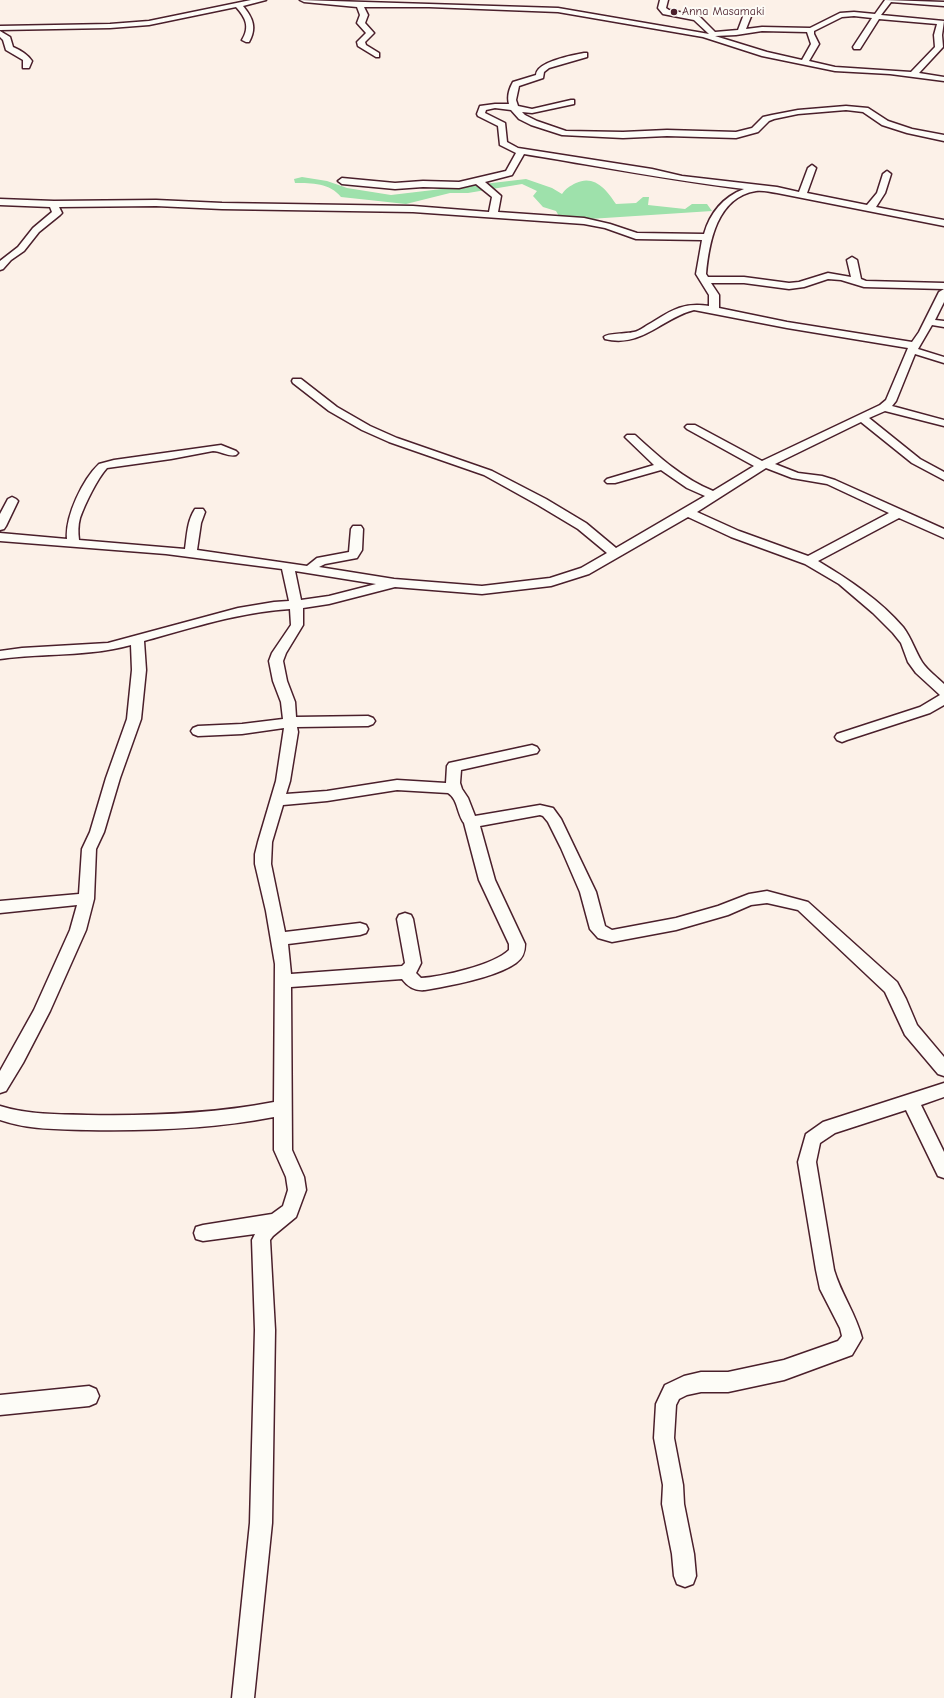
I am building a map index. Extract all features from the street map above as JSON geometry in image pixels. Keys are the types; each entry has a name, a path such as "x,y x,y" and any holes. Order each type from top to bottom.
{"street":[{"path":"227,0 250,2"},
{"path":"0,28 110,26 149,23 262,0"},
{"path":"304,0 360,5 462,3 558,10 704,35 765,54 848,70 914,74 944,79"},
{"path":"664,0 662,8 666,12 696,18 713,34"},
{"path":"857,47 882,8 889,0"},
{"path":"893,0 944,4"},
{"path":"238,5 246,14 251,25 250,34 246,40"},
{"path":"360,5 364,16 360,23 370,33 361,42 362,46 376,55"},
{"path":"741,32 748,14"},
{"path":"704,35 762,29 810,30 846,14 942,22 941,42 939,47 914,74"},
{"path":"805,62 815,44 810,34 810,30"},
{"path":"0,33 7,39 9,48 21,54 28,61 26,66"},
{"path":"584,55 546,66 540,71 540,76 516,84 512,100 514,108 526,120 565,133 623,135 667,133 724,136 750,132 766,119 772,117 798,112 855,108 871,113 885,123 910,131 944,138"},
{"path":"571,102 532,111 491,106 483,108 481,114 503,127 501,136 502,143 521,152 652,172 682,179 777,190 944,223"},
{"path":"342,181 395,186 423,184 460,185 500,177 509,173 521,152"},
{"path":"802,196 812,168"},
{"path":"870,208 881,193 886,174"},
{"path":"478,181 497,196 493,214"},
{"path":"714,310 714,295 701,274 711,226 727,203 734,196 756,188"},
{"path":"0,202 54,204 166,203 222,206 413,209 584,221 607,226 636,236 708,238"},
{"path":"0,267 57,212 54,204"},
{"path":"852,260 857,281"},
{"path":"704,280 744,280 789,286 800,285 811,280 828,276 841,277 876,285 944,286"},
{"path":"0,538 73,542 190,552 394,583 445,588 482,590 551,582 585,571 688,512 764,465 884,407 891,401 914,348 944,292"},
{"path":"609,337 623,338 640,334 684,309 694,307 914,348 944,360"},
{"path":"929,322 944,324"},
{"path":"297,380 333,409 366,428 393,440 488,473 542,502 582,526 615,553"},
{"path":"884,407 944,423"},
{"path":"862,418 916,461 944,476"},
{"path":"691,427 764,465 796,476 831,482 897,514 944,534"},
{"path":"631,438 662,466 695,488 714,496"},
{"path":"73,542 72,529 74,518 89,487 103,466 114,463 172,456 213,448 221,448 232,453"},
{"path":"611,481 662,466"},
{"path":"0,526 12,501"},
{"path":"190,552 195,522 199,512"},
{"path":"688,512 735,534 809,561 843,581 889,621 907,643 915,662 921,670 944,692"},
{"path":"809,561 897,514"},
{"path":"313,570 313,566 321,561 353,555 356,550 357,529"},
{"path":"243,1698 261,1522 265,1330 261,1240 266,1230 290,1211 297,1190 295,1177 283,1150 284,981 274,911 263,854 265,842 279,800 290,746 291,722 288,702 277,669 276,660 297,624 296,605 288,566"},
{"path":"0,655 22,652 108,648 202,620 274,606 296,605 329,600 394,583"},
{"path":"0,1086 42,1011 78,930 86,899 89,849 97,832 113,778 134,719 139,670 137,640"},
{"path":"842,738 925,710 944,699"},
{"path":"198,731 242,729 291,722 368,721"},
{"path":"406,972 414,983 420,985 498,966 513,957 517,952 517,944 487,880 471,822 467,816 461,798 455,790 453,783 454,766 532,750"},
{"path":"279,800 327,796 397,785 448,788 455,790"},
{"path":"471,822 536,811 548,812 554,819 588,892 598,929 604,934 617,935 676,924 722,911 749,900 767,897 803,906 891,987 898,999 902,1012 911,1030 944,1069"},
{"path":"0,907 86,899"},
{"path":"284,981 406,972 413,963 405,919"},
{"path":"278,939 360,929"},
{"path":"685,1576 683,1554 673,1504 673,1485 664,1438 666,1404 672,1392 684,1386 701,1382 728,1382 784,1370 845,1348 852,1338 849,1326 830,1289 825,1270 810,1185 808,1162 812,1139 829,1127 910,1101 921,1096 944,1090"},
{"path":"910,1101 944,1170"},
{"path":"0,1113 11,1117 48,1121 154,1124 210,1120 284,1108"},
{"path":"203,1233 278,1222"},
{"path":"0,1404 89,1396"}],"green space":[{"path":"302,177 327,181 347,188 391,195 526,179 552,188 562,194 574,184 589,181 594,182 604,189 616,204 636,203 643,197 649,197 648,205 685,209 692,204 707,204 712,211 574,220 560,218 556,211 543,207 533,196 537,191 522,184 468,193 450,193 406,204 341,197 337,192 326,186 295,183 294,179"}],"place":[{"name":"Anna Masamaki","path":"674,12"}]}
